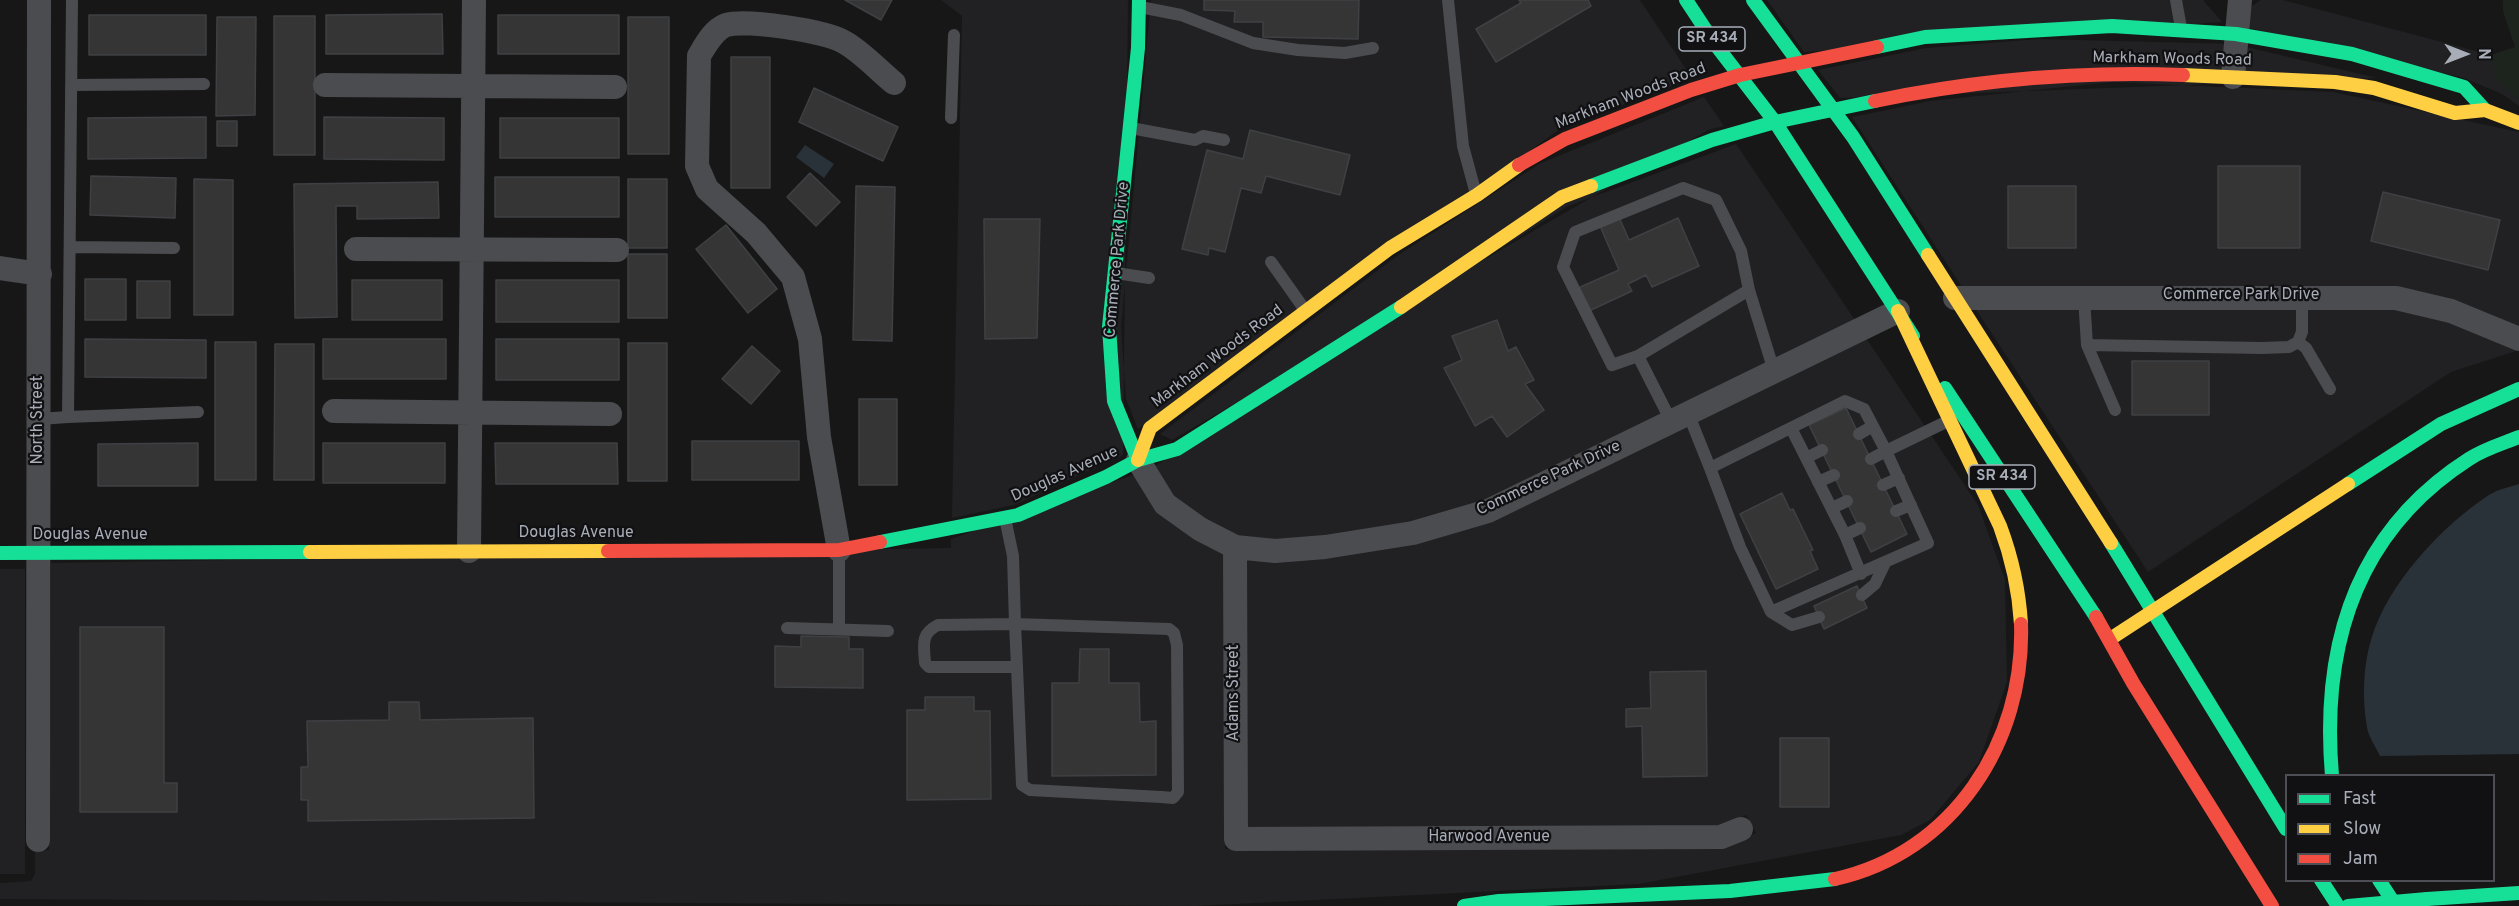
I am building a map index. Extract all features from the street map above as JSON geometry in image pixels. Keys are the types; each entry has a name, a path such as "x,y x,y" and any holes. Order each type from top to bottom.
{"main road":[{"name":"SR 434","path":"1686,0 1775,122 1898,311 1963,416 2110,639 2133,682 2272,906"},
{"name":"SR 434","path":"1753,0 1834,110 1955,298 2153,612 2285,828"},
{"name":"Commerce Park Drive","path":"1138,460 1114,401 1109,327 1130,128 1139,3"},
{"name":"Markham Woods Road","path":"1138,460 1150,428 1390,248 1477,195 1534,154 1565,139 1691,90 1740,75 1925,37 2112,26 2181,29 2303,44 2403,68 2464,87 2485,110"},
{"name":"Markham Woods Road","path":"1138,460 1177,449 1187,443 1352,340 1562,197 1712,140 1775,122 1927,90 2112,72 2334,82 2374,88 2455,113 2485,110 2519,123"},
{"path":"1464,906 1784,886 1839,878 1890,861 1938,827 1959,807 1990,767 2006,729 2018,683 2021,631 2017,582 2011,556 1987,498 1898,311"},
{"path":"2110,639 2441,424 2519,389"},
{"path":"2332,774 2329,703 2343,618 2375,549 2419,497 2470,459 2519,437"},
{"name":"Douglas Avenue","path":"0,553 839,550 1018,514 1106,477 1138,460"},
{"path":"2322,882 2338,906"},
{"path":"2380,882 2396,906"},
{"path":"2348,906 2519,893"}],"street":[{"name":"North Street","path":"38,840 39,0"},
{"path":"469,551 474,0"},
{"path":"2233,77 2240,0"},
{"path":"839,550 819,437 810,339 793,277 756,233 707,189 697,166 699,56 707,41 725,25 756,24 821,33 844,42 894,83"},
{"path":"325,85 615,87"},
{"path":"356,249 617,250"},
{"path":"0,268 40,274"},
{"name":"Commerce Park Drive","path":"1955,298 2302,296 2396,298 2451,311 2519,339"},
{"name":"Commerce Park Drive","path":"1138,460 1165,504 1200,529 1235,547 1275,551 1325,547 1413,533 1488,511 1898,311"},
{"path":"334,411 610,414"},
{"name":"Adams Street","path":"1235,547 1236,839"},
{"name":"Harwood Avenue","path":"1236,839 1721,837 1741,829"}],"lane":[{"path":"68,417 72,0"},
{"path":"1448,0 1463,146 1477,195"},
{"path":"2176,0 2181,29"},
{"path":"1139,3 1181,15 1253,43 1298,50 1345,53 1373,48"},
{"path":"951,118 954,35"},
{"path":"71,85 204,84"},
{"path":"1130,128 1195,140 1203,136 1224,140"},
{"path":"1749,290 1638,356 1612,365 1563,267 1575,232 1683,188 1716,200 1741,251 1749,290 1774,371"},
{"path":"70,247 174,248"},
{"path":"1271,262 1306,311"},
{"path":"1115,273 1149,278"},
{"path":"2087,345 2289,347 2298,342 2302,332 2302,296"},
{"path":"2084,297 2087,345 2094,367 2115,410"},
{"path":"2298,342 2306,348 2330,389"},
{"path":"1638,356 1710,468 1740,547 1771,612 1792,625 1819,617"},
{"path":"1710,468 1845,401 1864,409 1874,426 1928,543 1771,612"},
{"path":"39,419 198,412"},
{"path":"1871,459 1963,416"},
{"path":"1858,434 1874,426"},
{"path":"1791,428 1845,535 1860,574"},
{"path":"1806,458 1822,450"},
{"path":"1818,482 1834,475"},
{"path":"1883,485 1899,478"},
{"path":"1832,508 1846,501"},
{"path":"1896,511 1911,505"},
{"path":"1005,517 1013,556 1015,624 1017,667 1022,785 1030,790 1173,798 1178,792 1177,645 1174,633 1169,629 1015,624 938,625 927,631 923,639 926,663 929,667 1017,667"},
{"path":"1845,535 1860,528"},
{"path":"839,550 839,627"},
{"path":"1862,595 1875,584 1885,562"},
{"path":"787,628 839,627 888,631"}],"shaded area":[{"path":"941,0 1128,0 1123,455 1014,505 952,518 962,16"},
{"path":"1151,0 1640,0 1692,78 1560,129 1138,429 1126,399 1121,327"},
{"path":"1767,0 2203,0 2222,22 1804,52"},
{"path":"2261,0 2283,0 2491,55 2498,81 2519,100 2519,106 2502,94 2464,78 2227,23"},
{"path":"2503,0 2519,0 2519,100 2497,81 2491,55 2515,47 2503,11"},
{"path":"2040,39 2234,44 2377,78 1840,98 1818,70 1926,48"},
{"path":"2112,82 2333,92 2519,132 2519,329 2397,288 1962,287 1852,117 1930,101"},
{"path":"1704,97 1724,126 1708,130 1172,440 1160,434 1397,256 1541,163"},
{"path":"1736,144 1855,320 1483,502 1410,523 1323,537 1275,541 1238,537 1207,521 1174,497 1155,466 1568,206"},
{"path":"805,145 834,164 824,178 796,157"},
{"path":"1975,308 2394,308 2447,320 2519,350 2451,372 2148,572"},
{"path":"1866,338 1978,505 2005,580 2007,682 1979,762 1930,820 1901,835 1639,884 1195,906 0,899 0,883 31,881 35,874 35,851 49,850 51,563 951,548 951,539 1133,475 1224,553 1225,849 1726,846 1756,833 1746,815 1718,827 1247,829 1247,558 1415,543"},
{"path":"2519,484 2519,754 2380,756 2370,738 2365,716 2364,694 2368,650 2379,619 2403,578 2435,540 2489,495"},
{"path":"0,569 25,569 25,874 0,874"}],"building":[{"path":"845,0 892,0 881,20"},
{"path":"1204,0 1359,0 1358,39 1263,37 1263,22 1234,22 1235,11 1204,10"},
{"path":"1519,0 1588,0 1591,6 1496,62 1476,29 1521,3"},
{"path":"442,14 443,54 326,54 326,15"},
{"path":"89,15 206,15 206,55 89,55"},
{"path":"498,15 619,15 619,54 498,54"},
{"path":"274,16 315,16 315,155 274,155"},
{"path":"217,17 256,17 255,115 216,116"},
{"path":"628,17 669,17 669,154 628,154"},
{"path":"731,57 770,57 770,188 731,188"},
{"path":"814,88 898,127 883,161 799,122"},
{"path":"206,117 206,158 88,159 88,118"},
{"path":"324,117 444,118 444,160 324,159"},
{"path":"500,118 619,118 619,158 500,158"},
{"path":"217,121 237,121 237,146 217,146"},
{"path":"1250,130 1350,155 1340,195 1266,176 1261,193 1241,188 1225,252 1209,248 1208,255 1182,249 1207,150 1243,159"},
{"path":"2218,166 2300,166 2300,248 2218,248"},
{"path":"810,173 840,202 816,226 787,197"},
{"path":"91,176 176,178 175,218 90,215"},
{"path":"495,177 619,177 619,217 495,217"},
{"path":"194,179 233,180 233,315 194,315"},
{"path":"628,179 667,179 667,248 628,248"},
{"path":"438,182 439,218 357,219 357,206 336,206 337,317 295,318 294,184"},
{"path":"856,186 895,187 892,341 853,340"},
{"path":"2008,186 2076,186 2076,248 2008,248"},
{"path":"2383,192 2500,220 2488,270 2371,241"},
{"path":"1619,217 1629,240 1678,218 1699,266 1652,287 1646,275 1628,284 1632,291 1589,311 1578,288 1619,270 1600,226"},
{"path":"984,219 1040,219 1037,338 985,339"},
{"path":"726,225 777,289 748,313 696,249"},
{"path":"628,254 667,254 667,318 628,318"},
{"path":"85,279 126,279 126,320 85,320"},
{"path":"352,280 442,280 442,320 352,320"},
{"path":"496,280 619,280 619,322 496,322"},
{"path":"137,281 170,281 170,318 137,318"},
{"path":"1497,320 1508,351 1516,347 1534,380 1525,384 1544,410 1507,437 1492,416 1475,426 1444,368 1462,360 1452,336"},
{"path":"85,339 206,340 206,378 85,377"},
{"path":"323,339 446,339 446,379 323,379"},
{"path":"496,339 619,339 619,380 496,380"},
{"path":"215,342 256,342 256,480 215,480"},
{"path":"628,343 667,343 667,481 628,481"},
{"path":"275,344 314,344 314,480 274,480"},
{"path":"752,346 780,371 751,404 722,379"},
{"path":"2132,361 2209,361 2209,415 2132,415"},
{"path":"859,399 897,399 897,485 859,485"},
{"path":"1846,408 1907,534 1871,552 1809,425"},
{"path":"692,441 799,441 799,480 692,480"},
{"path":"198,443 198,486 98,486 98,444"},
{"path":"323,443 445,443 445,483 323,483"},
{"path":"495,443 617,443 618,484 496,484"},
{"path":"1782,493 1790,510 1793,509 1813,550 1810,551 1818,569 1776,589 1740,514"},
{"path":"1857,586 1867,608 1824,629 1814,606"},
{"path":"80,627 164,627 164,783 177,783 177,812 80,812"},
{"path":"801,636 849,637 849,649 863,649 863,688 775,687 775,646 801,647"},
{"path":"1080,649 1109,649 1109,683 1139,683 1140,722 1156,721 1156,775 1052,776 1052,683 1079,683"},
{"path":"1706,671 1707,776 1643,777 1642,726 1626,727 1626,709 1651,708 1650,672"},
{"path":"925,697 974,697 974,711 990,711 991,799 907,800 907,710 925,710"},
{"path":"389,702 419,702 420,720 533,718 534,818 308,821 308,800 301,800 301,767 308,767 307,721 389,720"},
{"path":"1780,738 1829,738 1829,807 1780,807"}],"traffic: fast":[{"path":"1138,460 1114,401 1109,327 1138,48 1139,0"},
{"path":"1686,0 1715,44 1775,122 1913,336"},
{"path":"1753,0 1853,137 1928,255"},
{"path":"1877,47 1925,37 2112,26 2236,34 2352,54 2464,87 2485,110"},
{"path":"1591,186 1712,140 1775,122 1875,101"},
{"path":"880,542 1018,515 1106,477 1138,460 1177,449 1401,307"},
{"path":"1945,388 2096,617"},
{"path":"2348,484 2441,424 2519,389"},
{"path":"2332,774 2330,728 2333,682 2340,638 2354,596 2373,557 2398,521 2430,488 2475,455 2519,437"},
{"path":"2111,543 2285,827"},
{"path":"0,553 310,552"},
{"path":"1464,906 1499,901 1730,891 1835,879"},
{"path":"2322,882 2338,906"},
{"path":"2380,882 2396,906"},
{"path":"2427,899 2519,893"},
{"path":"2348,906 2427,899"}],"traffic: slow":[{"path":"2183,75 2335,82 2374,88 2455,113 2485,110 2519,123"},
{"path":"1138,460 1150,428 1390,248 1477,195 1519,165"},
{"path":"1401,307 1562,197 1591,186"},
{"path":"1928,255 2111,543"},
{"path":"1898,311 2000,526 2014,574 2021,624"},
{"path":"2110,639 2348,484"},
{"path":"310,552 608,551"}],"traffic: jam":[{"path":"1519,165 1565,139 1691,90 1740,75 1877,47"},
{"path":"1875,101 1990,82 2106,74 2183,75"},
{"path":"608,551 839,550 880,542"},
{"path":"2096,617 2133,683 2272,906"},
{"path":"1835,879 1877,865 1914,845 1947,818 1974,786 1995,750 2010,710 2019,668 2021,624"}]}
